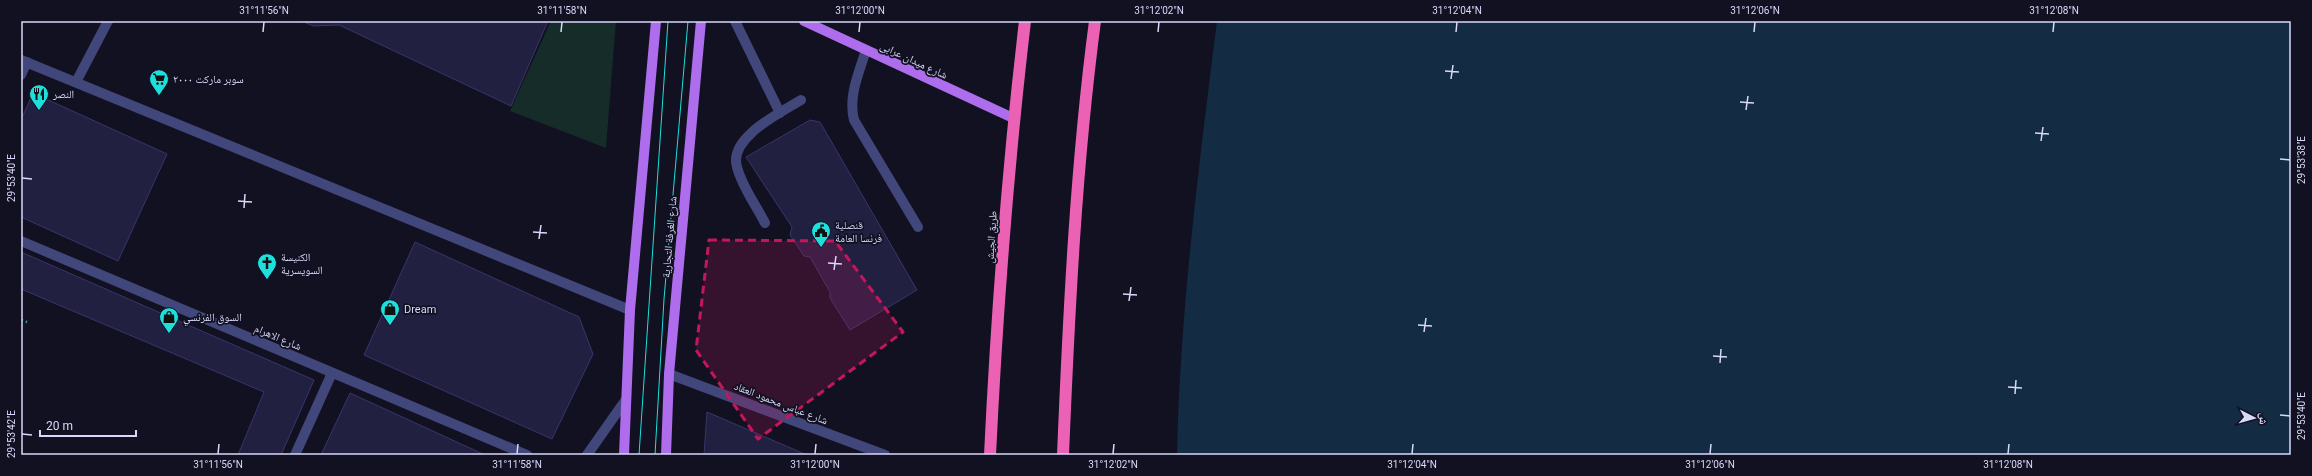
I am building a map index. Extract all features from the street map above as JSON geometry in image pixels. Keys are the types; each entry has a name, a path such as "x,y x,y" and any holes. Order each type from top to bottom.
{"highway":[{"name":"طريق الجيش","path":"990,455 1013,118 1025,21"},
{"path":"1063,455 1067,348 1077,207 1095,21"}],"main road":[{"path":"624,455 625,401 630,310 656,21"},
{"name":"شارع الغرفة التجارية","path":"666,455 669,374 701,21"},
{"name":"شارع ميدان عرابى","path":"804,21 1013,118"}],"street":[{"path":"76,82 108,21"},
{"path":"735,21 780,113"},
{"path":"866,50 852,97 851,107 854,120 918,228"},
{"path":"21,75 24,61 630,310"},
{"path":"765,222 736,166 740,144 756,128 801,100"},
{"name":"شارع الاهرام","path":"21,241 527,455"},
{"path":"296,455 332,373"},
{"name":"شارع عباس محمود العقاد","path":"669,374 885,455"},
{"path":"587,455 625,401"}],"path":[{"path":"21,320 27,322"}],"highlighted area":[{"path":"709,240 835,241 903,332 758,439 696,350"}],"green space":[{"path":"551,21 616,21 606,148 510,111"}],"water":[{"path":"1217,21 2291,21 2291,455 1177,455 1186,292 1197,183"}],"building":[{"path":"302,21 548,21 511,106 339,25 313,26"},
{"path":"33,93 167,154 118,261 21,217 21,120"},
{"path":"810,120 820,122 917,290 850,330 830,298 830,292 810,257 804,256 790,235 792,227 746,157"},
{"path":"415,242 579,317 593,354 552,439 364,355"},
{"name":"السوق الفرنسي","path":"21,252 314,380 281,455 238,455 264,392 21,289"},
{"path":"350,393 485,455 321,455"},
{"path":"707,412 807,455 704,455"}],"tram line":[{"path":"639,455 668,21"},
{"path":"655,455 664,299 688,21"}],"place":[{"name":"سوبر ماركت ٢٠٠٠","path":"159,96"},
{"name":"النصر","path":"39,111"},
{"name":"قنصلية فرنسا العامة","path":"821,248"},
{"name":"الكنيسة السويسرية","path":"267,280"},
{"name":"Dream","path":"390,326"},
{"name":"السوق الفرنسي","path":"169,334"}]}
